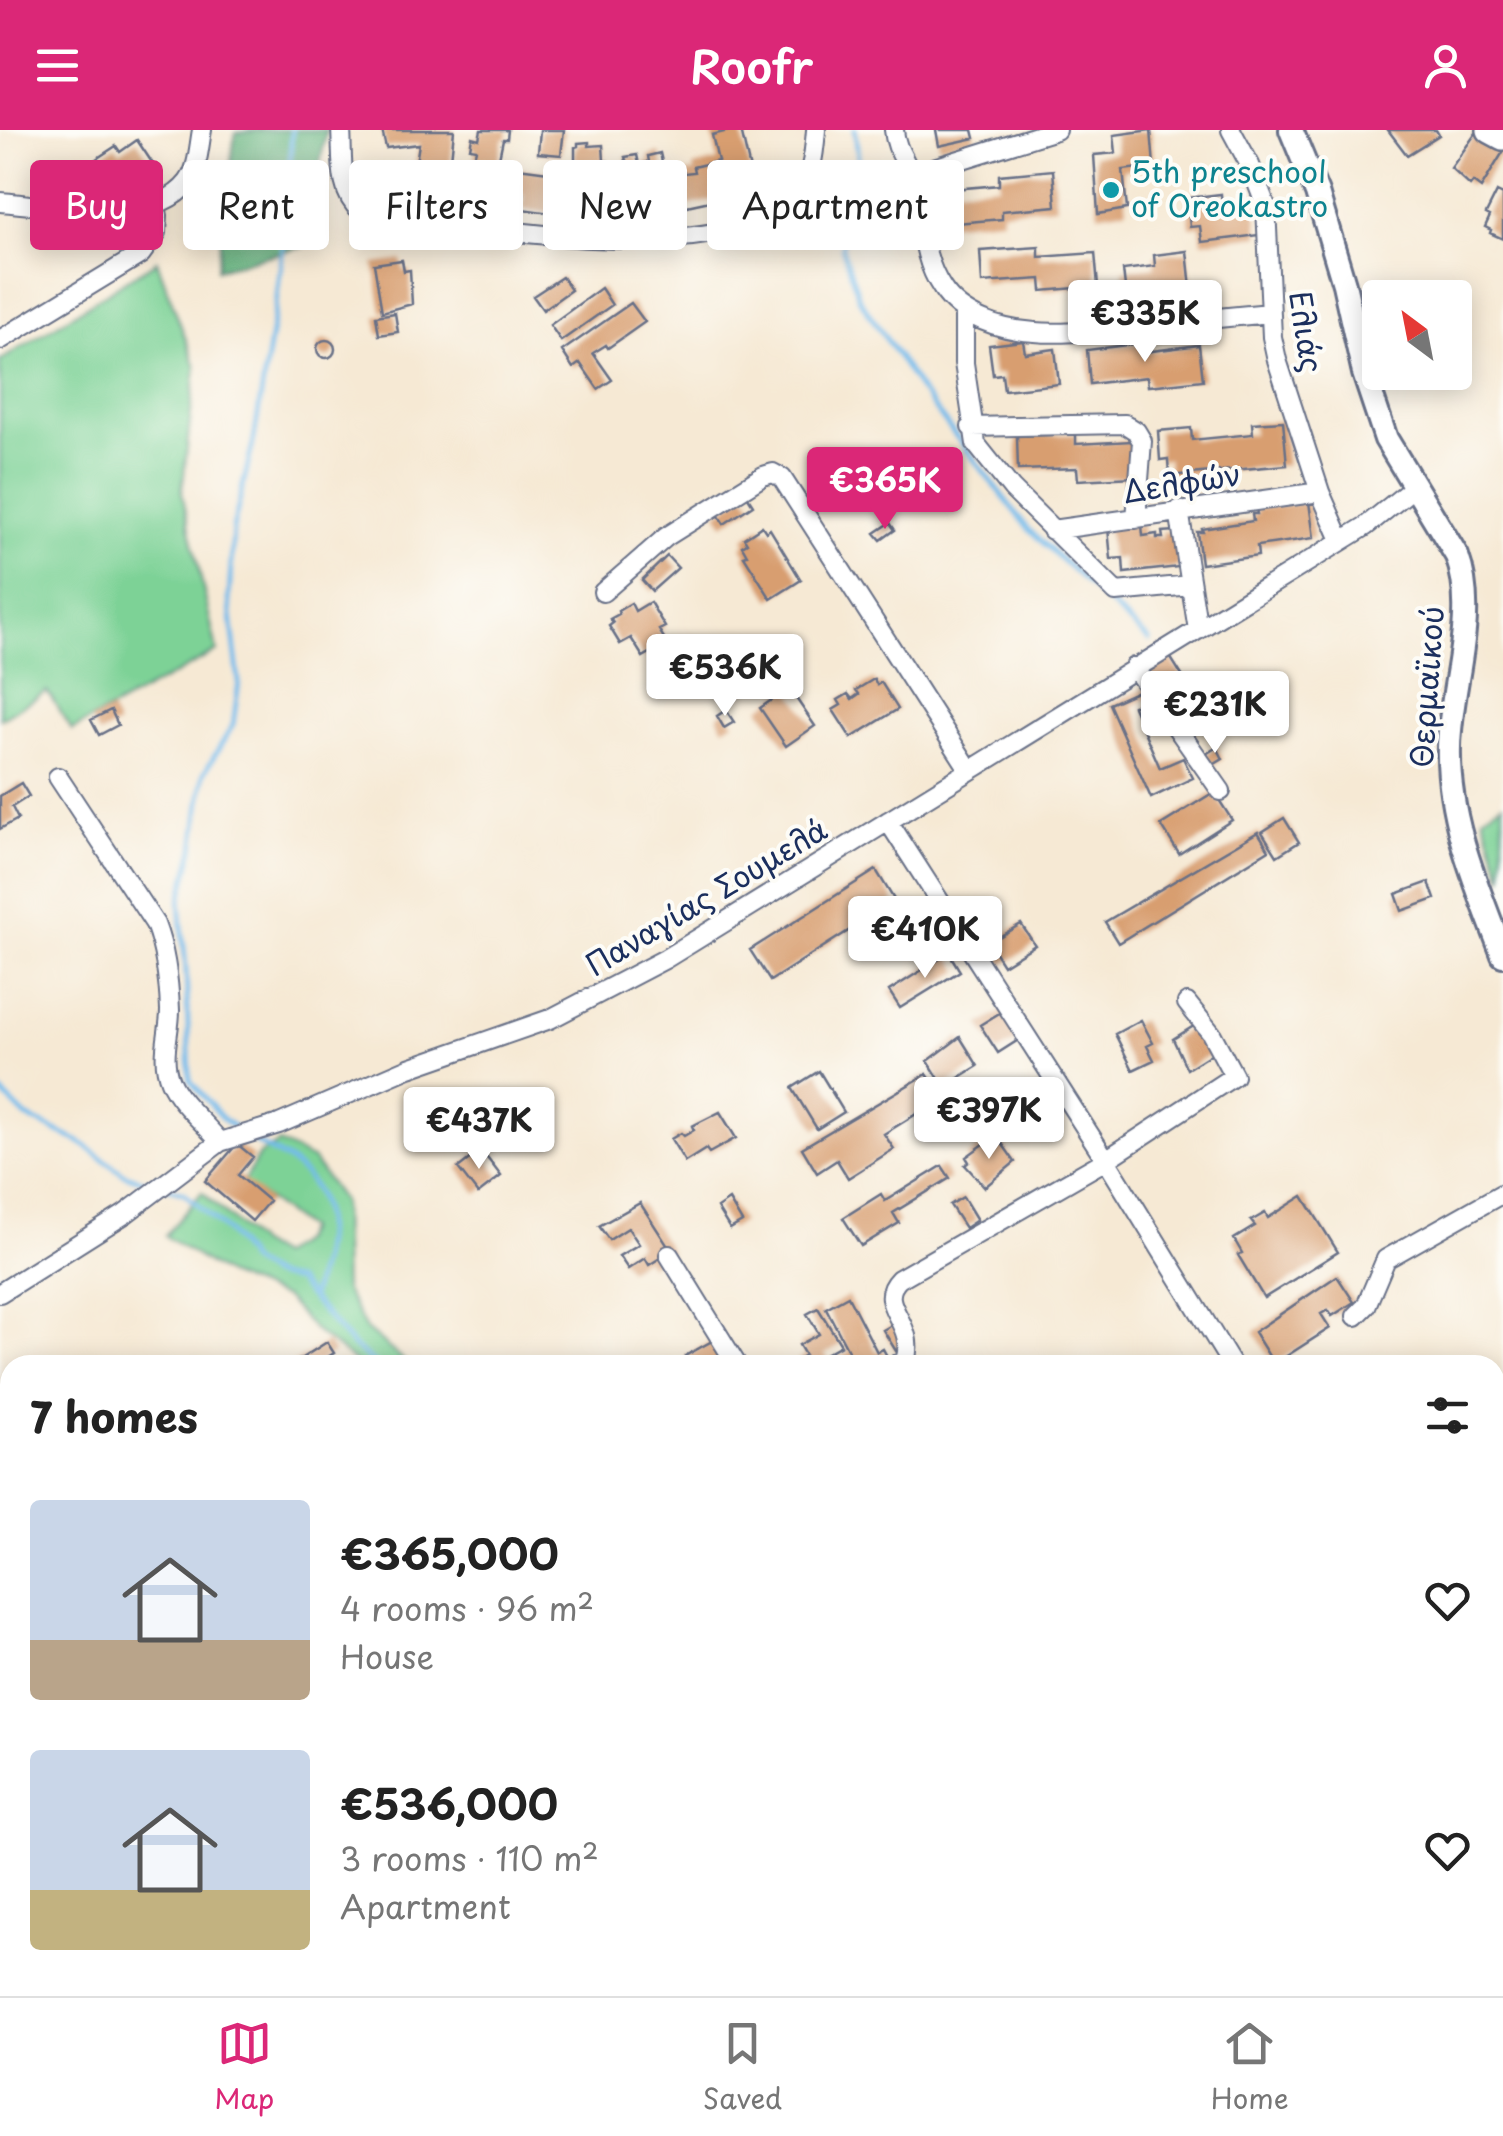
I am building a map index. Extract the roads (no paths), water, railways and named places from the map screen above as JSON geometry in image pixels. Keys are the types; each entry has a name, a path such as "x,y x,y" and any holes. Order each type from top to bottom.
{"main road":[{"path":"1490,130 1503,137"}],"street":[{"path":"0,202 90,210 144,208 178,192 190,180 202,130"},
{"path":"340,130 346,189 350,202 360,210 582,238 694,238 763,218 792,200 804,186 813,165 816,130"},
{"path":"894,130 903,160"},
{"path":"959,160 1056,130"},
{"name":"Ελιάς","path":"1231,130 1266,206 1270,313 1277,360 1320,492 1341,540"},
{"name":"Θερμαϊκού","path":"1291,130 1322,212 1386,439 1462,570 1464,618 1449,750 1452,782 1461,836 1503,955"},
{"path":"0,340 144,250"},
{"path":"927,250 944,291 964,312 1034,332 1270,313"},
{"path":"964,312 964,363 971,427 976,444 1012,490 1116,592 1191,584"},
{"path":"971,427 1125,424 1136,430 1142,441 1136,519"},
{"path":"603,592 666,537 763,476 774,473 782,478 969,770"},
{"name":"Παναγίας Σουμελά","path":"0,1293 125,1214 228,1140 308,1114 442,1055 574,1009 665,959 1341,540 1391,508 1413,488"},
{"name":"Δελφών","path":"1052,530 1320,492"},
{"path":"1179,510 1198,630"},
{"path":"1134,667 1221,792"},
{"path":"58,778 160,938 170,1012 165,1052 173,1088 228,1140"},
{"path":"888,821 1226,1355"},
{"path":"906,1355 910,1340 889,1298 890,1288 899,1279 1106,1160 1234,1076 1212,1033 1187,1003"},
{"path":"1356,1316 1366,1306 1386,1259 1503,1192"},
{"path":"669,1254 731,1355"}],"waterway":[{"path":"238,1130 222,1118 190,1080 180,903 194,848 204,773 233,725 239,682 229,599 233,528 254,439 277,296 292,130"},
{"path":"855,130 859,166 842,247 859,298 920,390 1029,530 1149,640"},
{"path":"0,1091 26,1117 80,1142 125,1175 154,1184"},
{"path":"251,1139 299,1169 319,1198 323,1247 311,1297"},
{"path":"169,1188 184,1193 229,1233 251,1263 273,1276 296,1281 364,1355"}],"place":[{"name":"5th preschool of Oreokastro","path":"1111,190"}]}
